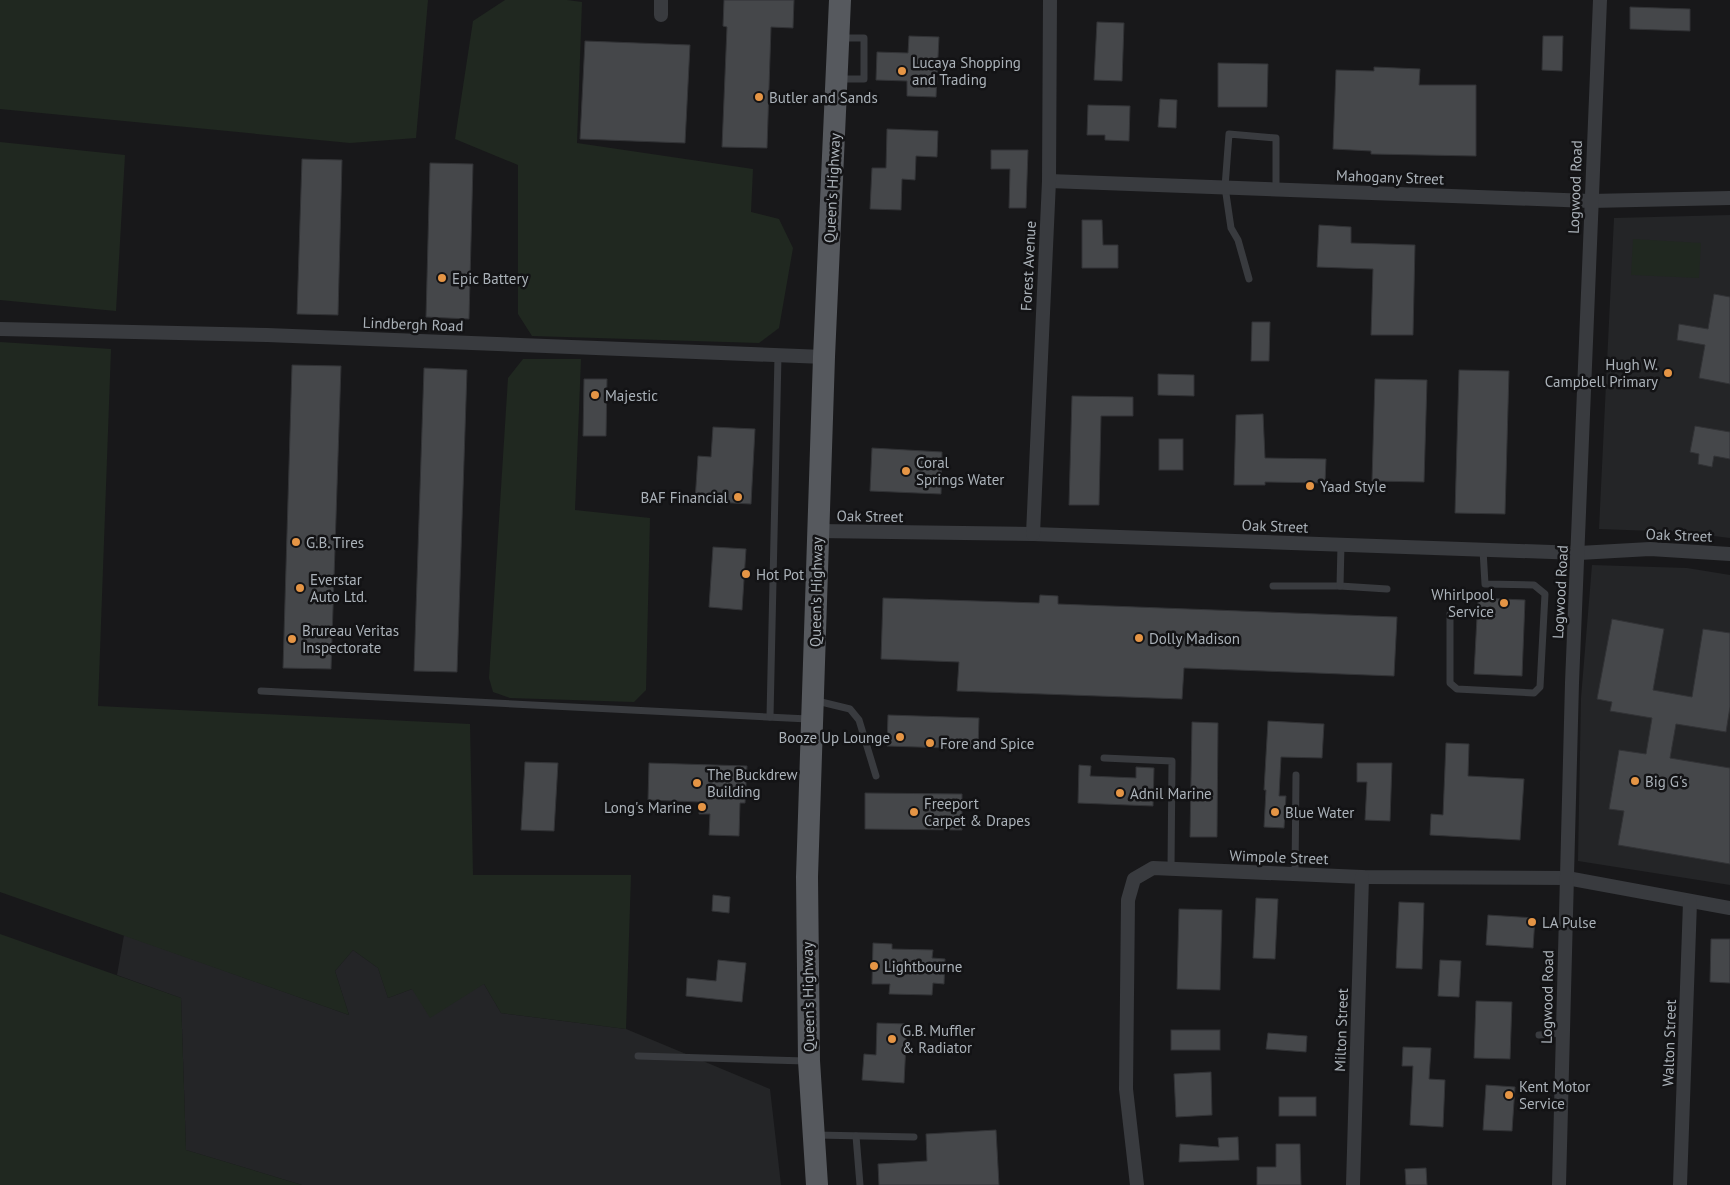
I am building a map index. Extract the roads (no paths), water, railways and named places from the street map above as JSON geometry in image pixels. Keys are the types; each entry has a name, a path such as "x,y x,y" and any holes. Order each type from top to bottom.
{"main road":[{"name":"Queen's Highway","path":"817,1185 809,1061 807,876 814,710 824,358 840,0"}],"street":[{"path":"661,0 661,15"},
{"name":"Forest Avenue","path":"1033,534 1049,181 1050,0"},
{"name":"Logwood Road","path":"1559,1185 1572,683 1579,553 1590,201 1600,0"},
{"name":"Mahogany Street","path":"1049,181 1590,201 1730,198"},
{"name":"Lindbergh Road","path":"0,329 267,334 824,358"},
{"name":"Oak Street","path":"818,531 1033,534 1579,553 1650,549 1730,554"},
{"name":"Wimpole Street","path":"1137,1185 1126,1089 1128,900 1134,879 1153,868 1362,877 1566,878 1730,908"},
{"name":"Milton Street","path":"1353,1185 1362,877"},
{"name":"Walton Street","path":"1680,1185 1690,902"}],"lane":[{"path":"1249,279 1238,240 1231,228 1224,187 1229,134 1276,138 1276,189"},
{"path":"770,717 778,356"},
{"path":"1340,586 1341,545"},
{"path":"1450,614 1450,683 1457,688 1534,693 1540,687 1545,594 1534,585 1485,584 1483,550"},
{"path":"1273,586 1340,586 1388,590"},
{"path":"262,691 770,717 814,710 850,709 859,720 876,776"},
{"path":"1104,758 1172,761 1172,869"},
{"path":"1295,874 1296,775"},
{"path":"1539,1035 1562,1033"},
{"path":"638,1056 809,1061"},
{"path":"814,1135 914,1137"},
{"path":"856,1136 860,1185"}],"place":[{"name":"Lucaya Shopping and Trading","path":"902,71"},
{"name":"Butler and Sands","path":"759,97"},
{"name":"Epic Battery","path":"442,278"},
{"name":"Hugh W. Campbell Primary","path":"1668,373"},
{"name":"Majestic","path":"595,395"},
{"name":"Coral Springs Water","path":"906,471"},
{"name":"Yaad Style","path":"1310,486"},
{"name":"BAF Financial","path":"738,497"},
{"name":"G.B. Tires","path":"296,542"},
{"name":"Hot Pot","path":"746,574"},
{"name":"Everstar Auto Ltd.","path":"300,588"},
{"name":"Whirlpool Service","path":"1504,603"},
{"name":"Dolly Madison","path":"1139,638"},
{"name":"Brureau Veritas Inspectorate","path":"292,639"},
{"name":"Booze Up Lounge","path":"900,737"},
{"name":"Fore and Spice","path":"930,743"},
{"name":"Big G's","path":"1635,781"},
{"name":"The Buckdrew Building","path":"697,783"},
{"name":"Adnil Marine","path":"1120,793"},
{"name":"Long's Marine","path":"702,807"},
{"name":"Freeport Carpet & Drapes","path":"914,812"},
{"name":"Blue Water","path":"1275,812"},
{"name":"LA Pulse","path":"1532,922"},
{"name":"Lightbourne","path":"874,966"},
{"name":"G.B. Muffler & Radiator","path":"892,1039"},
{"name":"Kent Motor Service","path":"1509,1095"}]}
